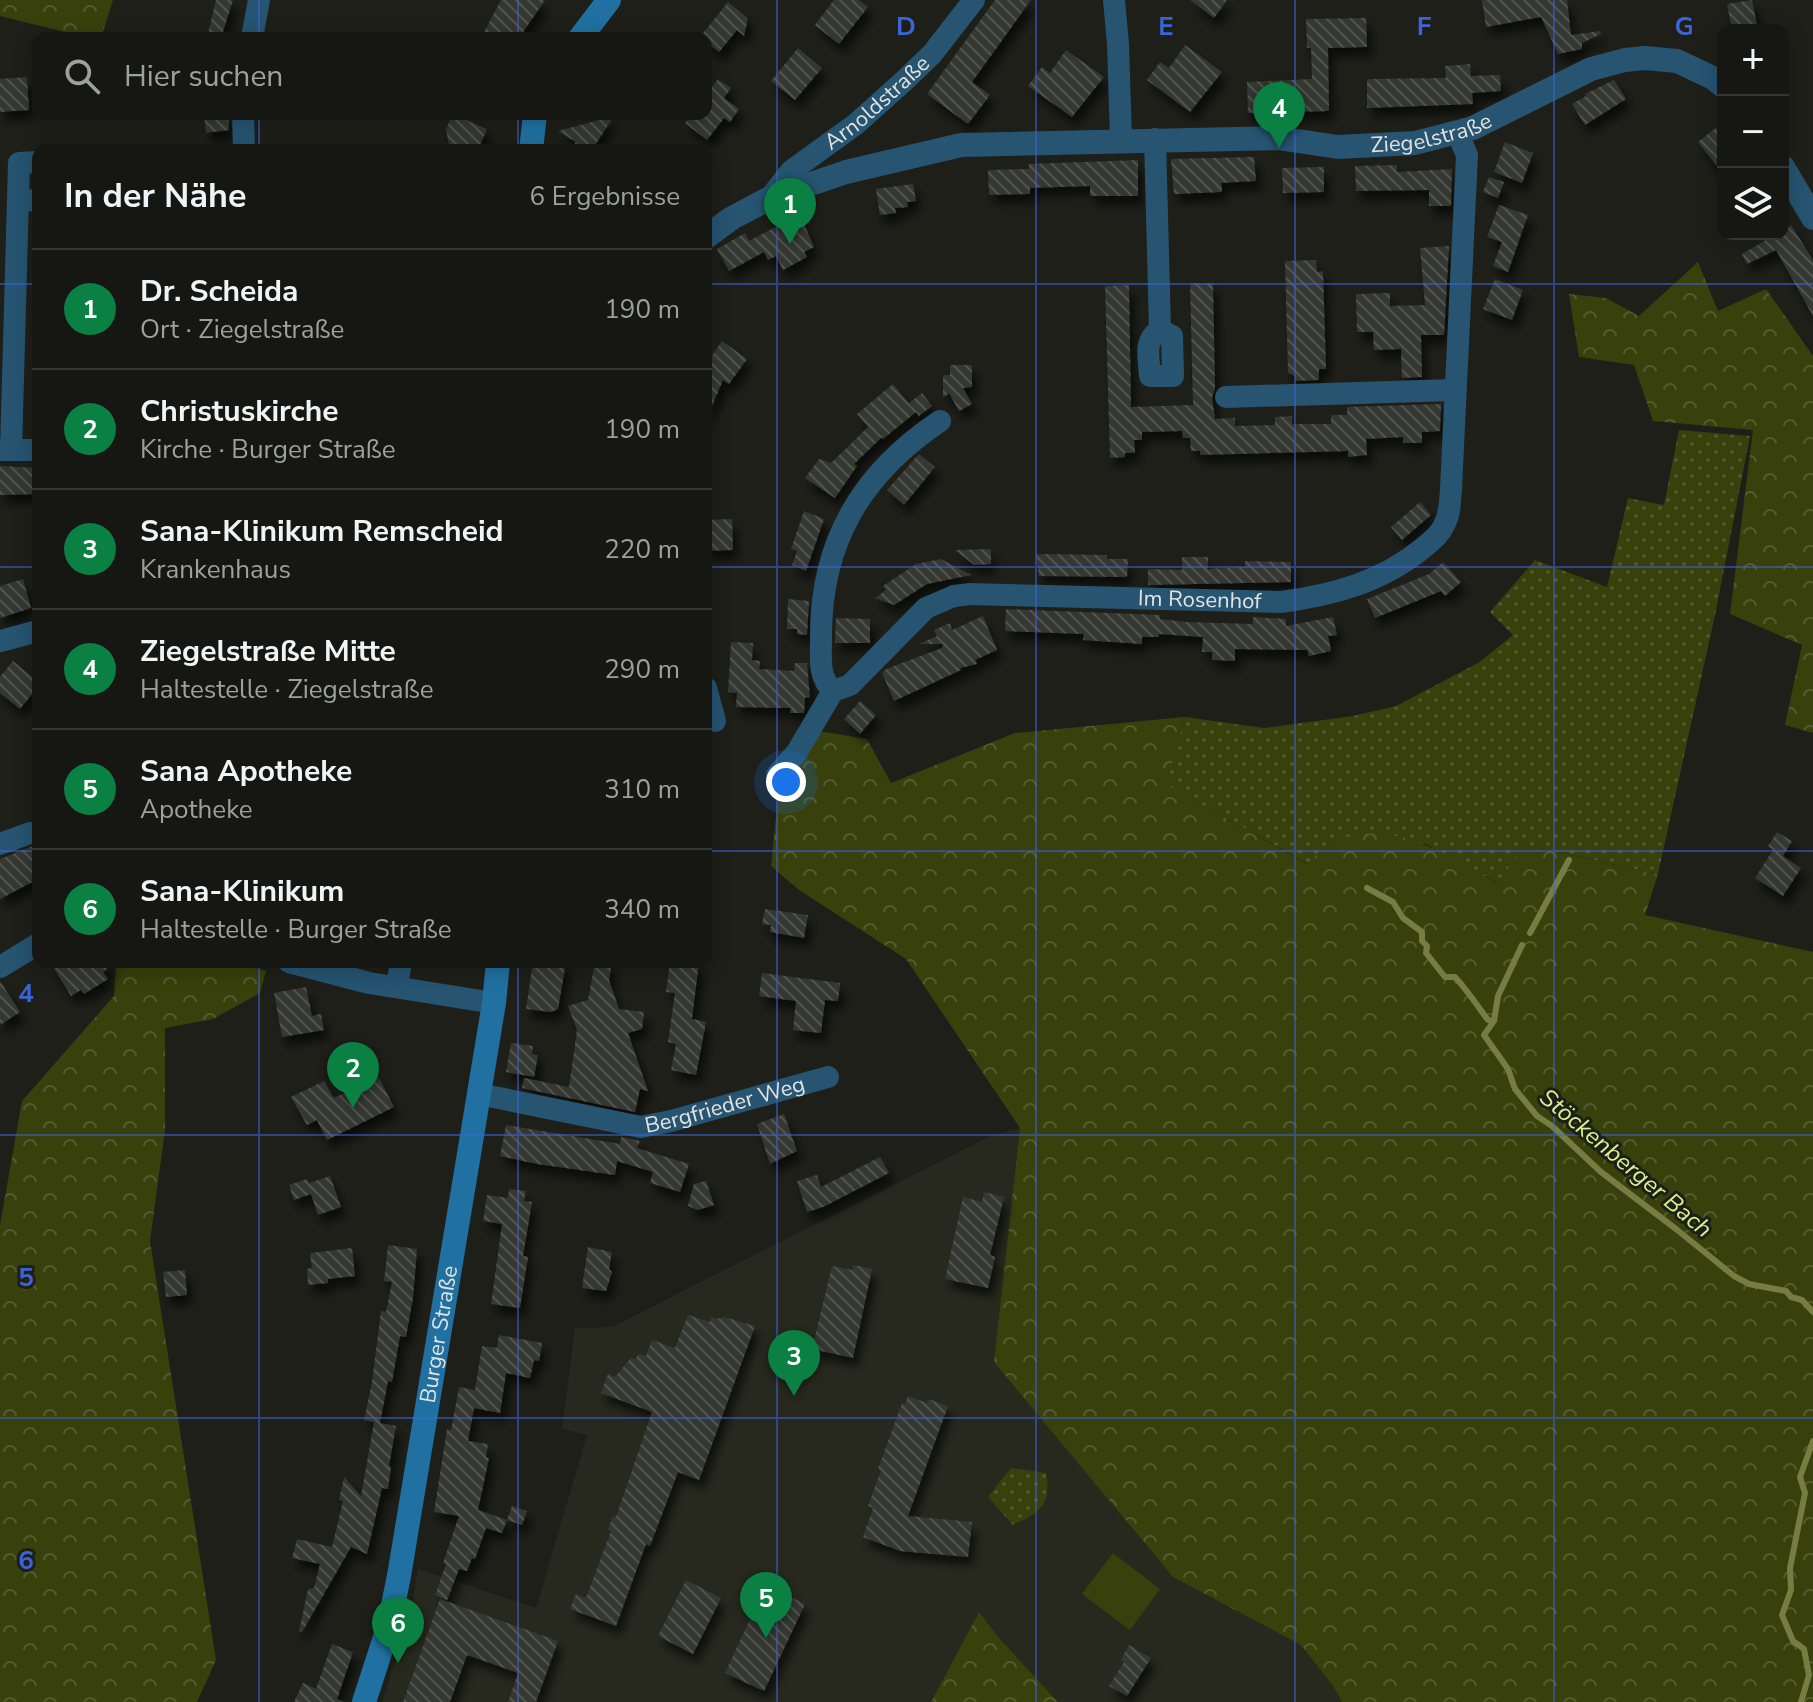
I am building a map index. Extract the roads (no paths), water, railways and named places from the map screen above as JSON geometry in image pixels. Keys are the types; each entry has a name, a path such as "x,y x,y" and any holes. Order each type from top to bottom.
{"main road":[{"path":"585,32 609,0"},
{"path":"532,144 534,120"},
{"name":"Burger Straße","path":"364,1702 389,1625 399,1576 497,968"}],"street":[{"path":"253,32 259,0"},
{"name":"Arnoldstraße","path":"770,198 791,171 856,124 932,54 974,0"},
{"path":"1114,0 1121,139"},
{"name":"Ziegelstraße","path":"712,233 770,198 846,172 941,148 984,142 1121,139 1278,138 1338,147 1415,143 1458,134 1591,69 1625,60 1677,61 1717,81"},
{"path":"243,120 244,144"},
{"name":"Im Rosenhof","path":"777,775 797,752 833,691 850,685 926,608 954,596 982,594 1281,602 1314,598 1386,573 1437,536 1444,526 1451,489 1467,155 1458,134"},
{"path":"1155,139 1160,330"},
{"path":"32,162 19,163 28,200 6,450 32,450"},
{"path":"1784,168 1813,218"},
{"path":"1226,397 1454,390"},
{"path":"833,691 825,684 822,670 821,631 824,588 839,535 876,476 916,438 940,421"},
{"path":"0,641 32,633"},
{"path":"712,710 715,721"},
{"path":"0,844 30,833"},
{"path":"0,967 32,948"},
{"path":"312,968 369,983 494,1003"},
{"path":"397,986 400,968"},
{"name":"Bergfrieder Weg","path":"479,1094 641,1127 828,1077"}],"waterway":[{"name":"Stöckenberger Bach","path":"1530,933 1569,860"},
{"path":"1367,888 1393,902 1403,918 1422,932 1426,953 1445,977 1455,977 1488,1020 1494,1021"},
{"name":"Stöckenberger Bach","path":"1522,945 1498,996 1494,1021 1484,1035 1508,1069 1515,1089 1537,1116 1601,1172 1734,1276 1749,1284 1786,1291 1791,1297 1802,1300 1813,1312"},
{"name":"Stöckenberger Bach","path":"1801,1702 1809,1675 1804,1649 1793,1641 1782,1615 1791,1590 1790,1568 1805,1493 1800,1477 1813,1441"}],"place":[{"name":"Ziegelstraße Mitte","path":"1279,148"},
{"name":"Dr. Scheida","path":"790,244"},
{"name":"Christuskirche","path":"353,1108"},
{"name":"Sana-Klinikum Remscheid","path":"794,1396"},
{"name":"Sana Apotheke","path":"766,1638"},
{"name":"Sana-Klinikum","path":"398,1663"}]}
